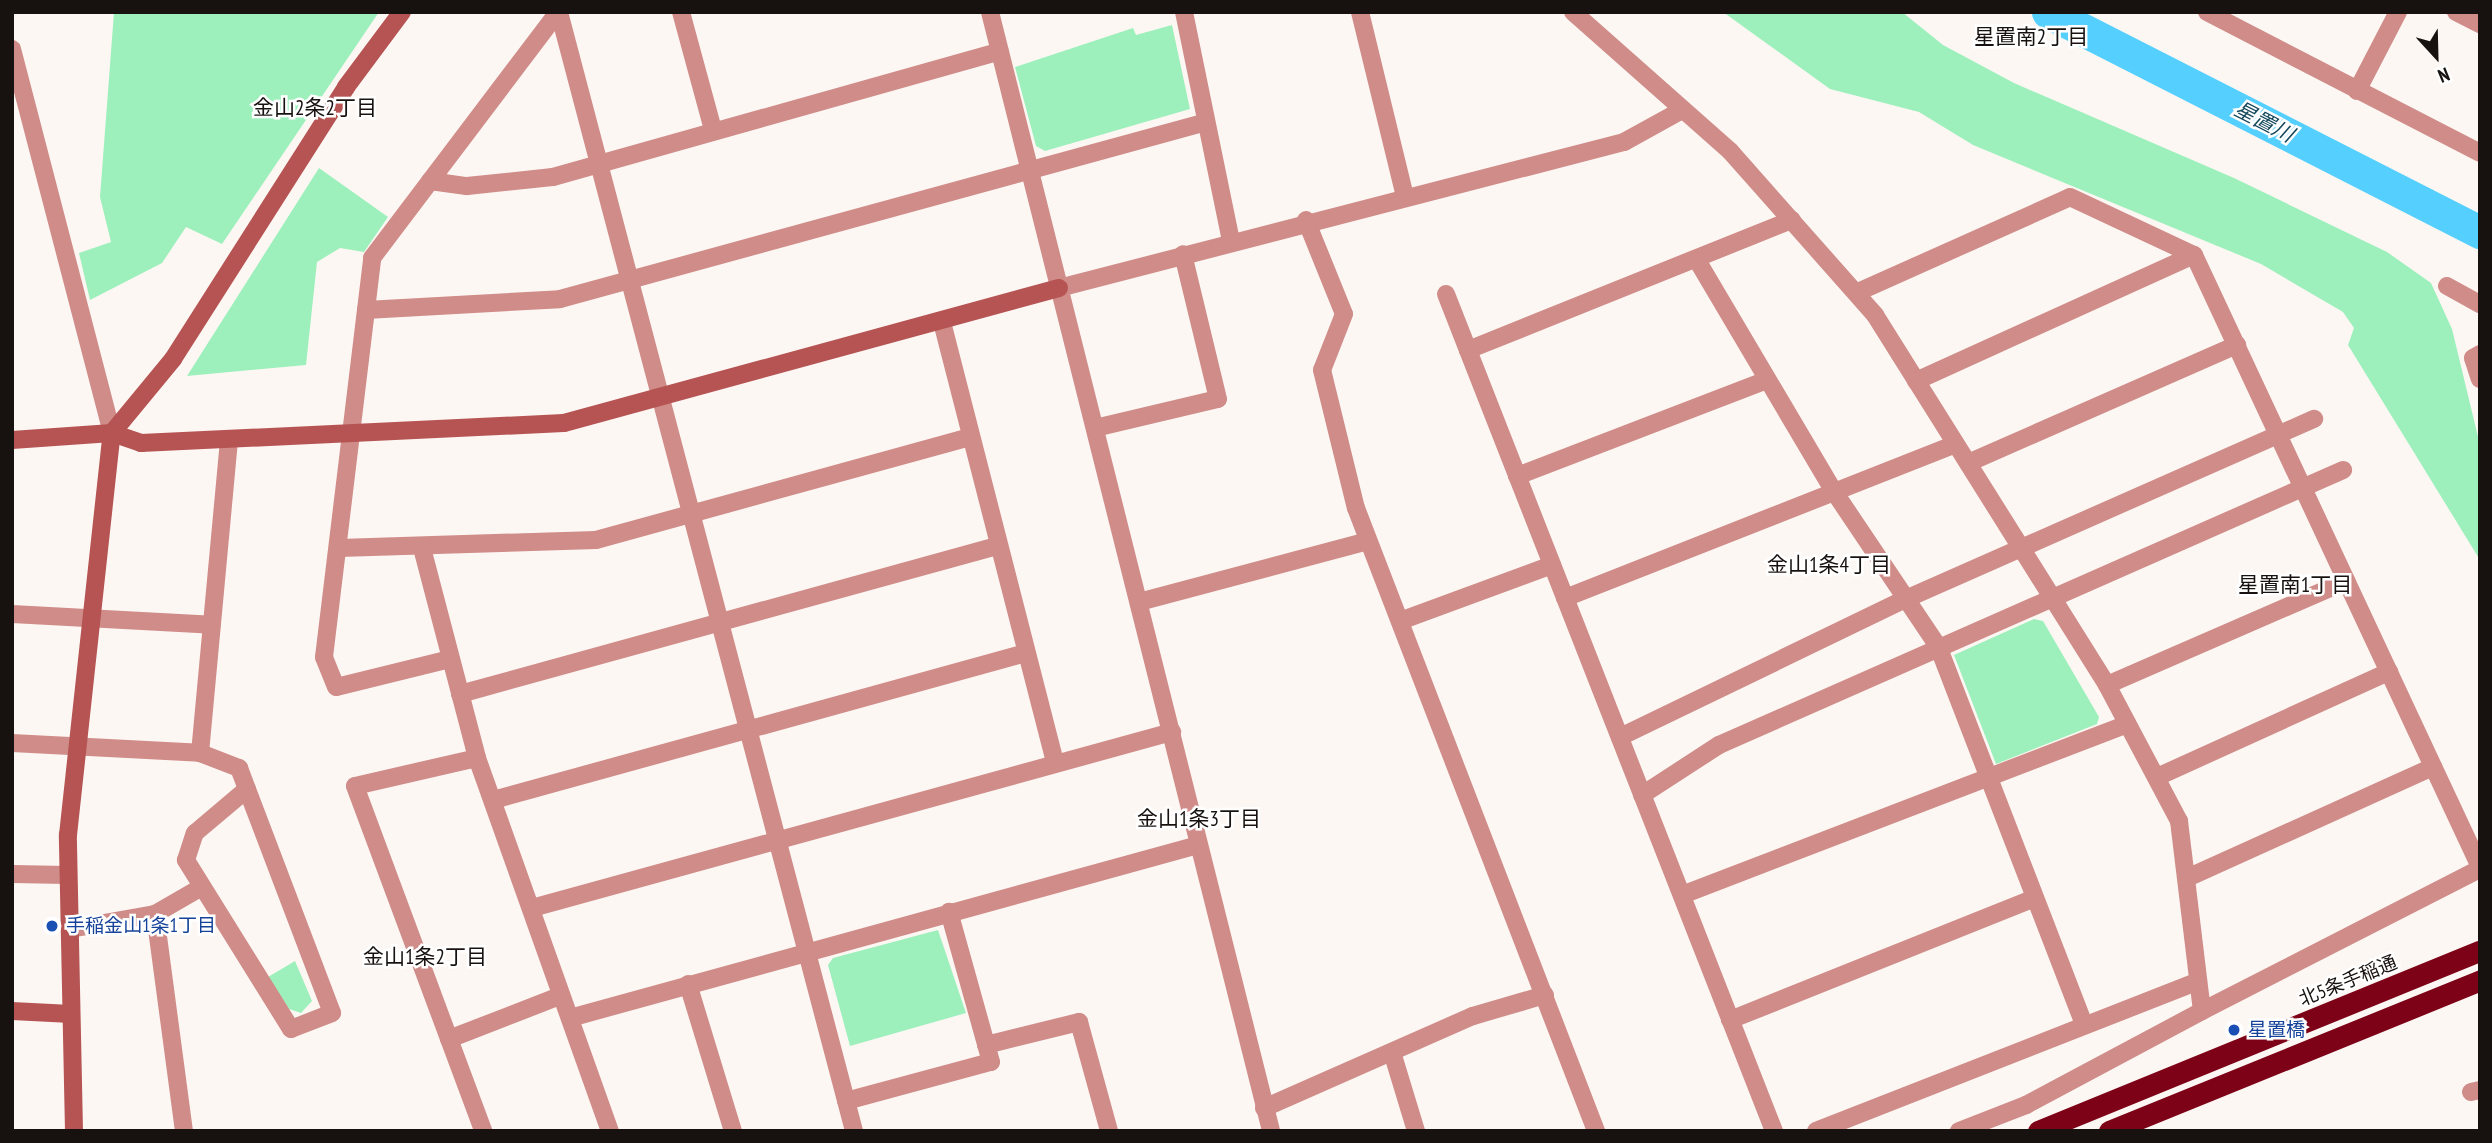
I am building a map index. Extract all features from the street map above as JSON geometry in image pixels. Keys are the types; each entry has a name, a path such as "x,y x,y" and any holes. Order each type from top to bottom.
{"highway":[{"name":"北5条手稲通","path":"2038,1131 2480,951"},
{"path":"2109,1131 2480,980"}],"street":[{"path":"112,433 173,359 346,87 402,12"},
{"path":"559,12 781,839 854,1131"},
{"path":"450,659 336,687 324,657 372,258 559,12"},
{"path":"990,12 1271,1131"},
{"path":"1184,12 1203,123 1231,241"},
{"path":"1360,12 1405,196"},
{"path":"1573,12 1682,110 1792,220 1858,292 2022,547 2107,685 2179,821 2202,1011"},
{"path":"2207,12 2480,153"},
{"path":"2357,91 2398,12"},
{"path":"2456,12 2480,24"},
{"path":"686,13 713,130"},
{"path":"12,49 112,433 76,745 68,876 74,1131"},
{"path":"430,181 467,186 553,177 1000,51"},
{"path":"12,440 112,433 141,443 564,423 664,400 1306,220 1623,142 1682,110"},
{"path":"366,310 560,299 1029,168 1203,123"},
{"path":"1858,292 2070,197 2194,254 2480,868 2026,1105 1959,1131"},
{"path":"1306,220 1344,314 1322,370 1368,541 1596,1131"},
{"path":"1468,350 1792,220"},
{"path":"1095,428 1218,399 1182,254"},
{"path":"1916,381 2194,254"},
{"path":"1697,260 1765,381 1835,493 1908,598 1937,646 2084,1024"},
{"path":"2447,286 2480,304"},
{"path":"1446,294 1774,1131"},
{"path":"942,322 997,546 1055,763"},
{"path":"1968,463 2236,345"},
{"path":"2480,354 2473,358 2480,379"},
{"path":"1517,476 1765,381"},
{"path":"1620,737 1908,598 2314,419"},
{"path":"339,548 422,548 596,540 970,437"},
{"path":"200,752 229,439"},
{"path":"1565,598 1955,444"},
{"path":"1642,795 1719,746 1937,646 2343,470"},
{"path":"1139,602 1368,541"},
{"path":"460,694 997,546"},
{"path":"422,548 477,758 610,1131"},
{"path":"1400,621 1552,565"},
{"path":"2107,685 2346,581"},
{"path":"12,614 212,625"},
{"path":"493,800 1026,653"},
{"path":"2157,777 2389,672"},
{"path":"1682,895 2127,724"},
{"path":"532,908 1172,732"},
{"path":"12,743 200,752 239,768 247,789 332,1013 291,1029 200,888 186,860 188,845 247,789"},
{"path":"477,758 355,786 483,1131"},
{"path":"2187,878 2433,767"},
{"path":"570,1018 1198,845"},
{"path":"12,874 68,876"},
{"path":"70,929 155,914 200,888"},
{"path":"1730,1020 2035,898"},
{"path":"846,1101 991,1062 949,912"},
{"path":"155,914 184,1131"},
{"path":"1816,1131 2198,981"},
{"path":"688,984 733,1131"},
{"path":"1264,1108 1473,1016 1545,995"},
{"path":"449,1039 560,996"},
{"path":"12,1011 71,1014"},
{"path":"986,1045 1079,1022 1109,1131"},
{"path":"1392,1052 1416,1131"}],"green space":[{"path":"114,12 379,12 222,244 186,227 162,263 90,300 79,253 111,242 100,197"},
{"path":"1723,12 1902,12 1943,45 2014,83 2234,178 2387,252 2431,283 2452,329 2480,445 2480,560 2348,345 2354,328 2343,312 2261,264 1973,145 1919,112 1830,89"},
{"path":"1172,25 1190,109 1045,151 1036,146 1015,67 1133,28 1136,35"},
{"path":"319,168 388,217 364,252 340,248 317,262 306,365 187,376"},
{"path":"2034,619 2043,621 2099,717 2097,724 1996,764 1954,655"},
{"path":"938,930 966,1013 850,1046 828,965 833,958"},
{"path":"295,961 312,1001 301,1013 289,1009 268,977"}],"waterway":[{"name":"星置川","path":"2048,12 2480,232"}],"place":[{"name":"手稲金山1条1丁目","path":"52,926"},
{"name":"星置橋","path":"2234,1030"}],"district":[{"name":"星置南2丁目","path":"2031,37"},
{"name":"金山2条2丁目","path":"315,108"},
{"name":"金山1条4丁目","path":"1829,565"},
{"name":"星置南1丁目","path":"2295,585"},
{"name":"金山1条3丁目","path":"1199,819"},
{"name":"金山1条2丁目","path":"425,957"}]}
